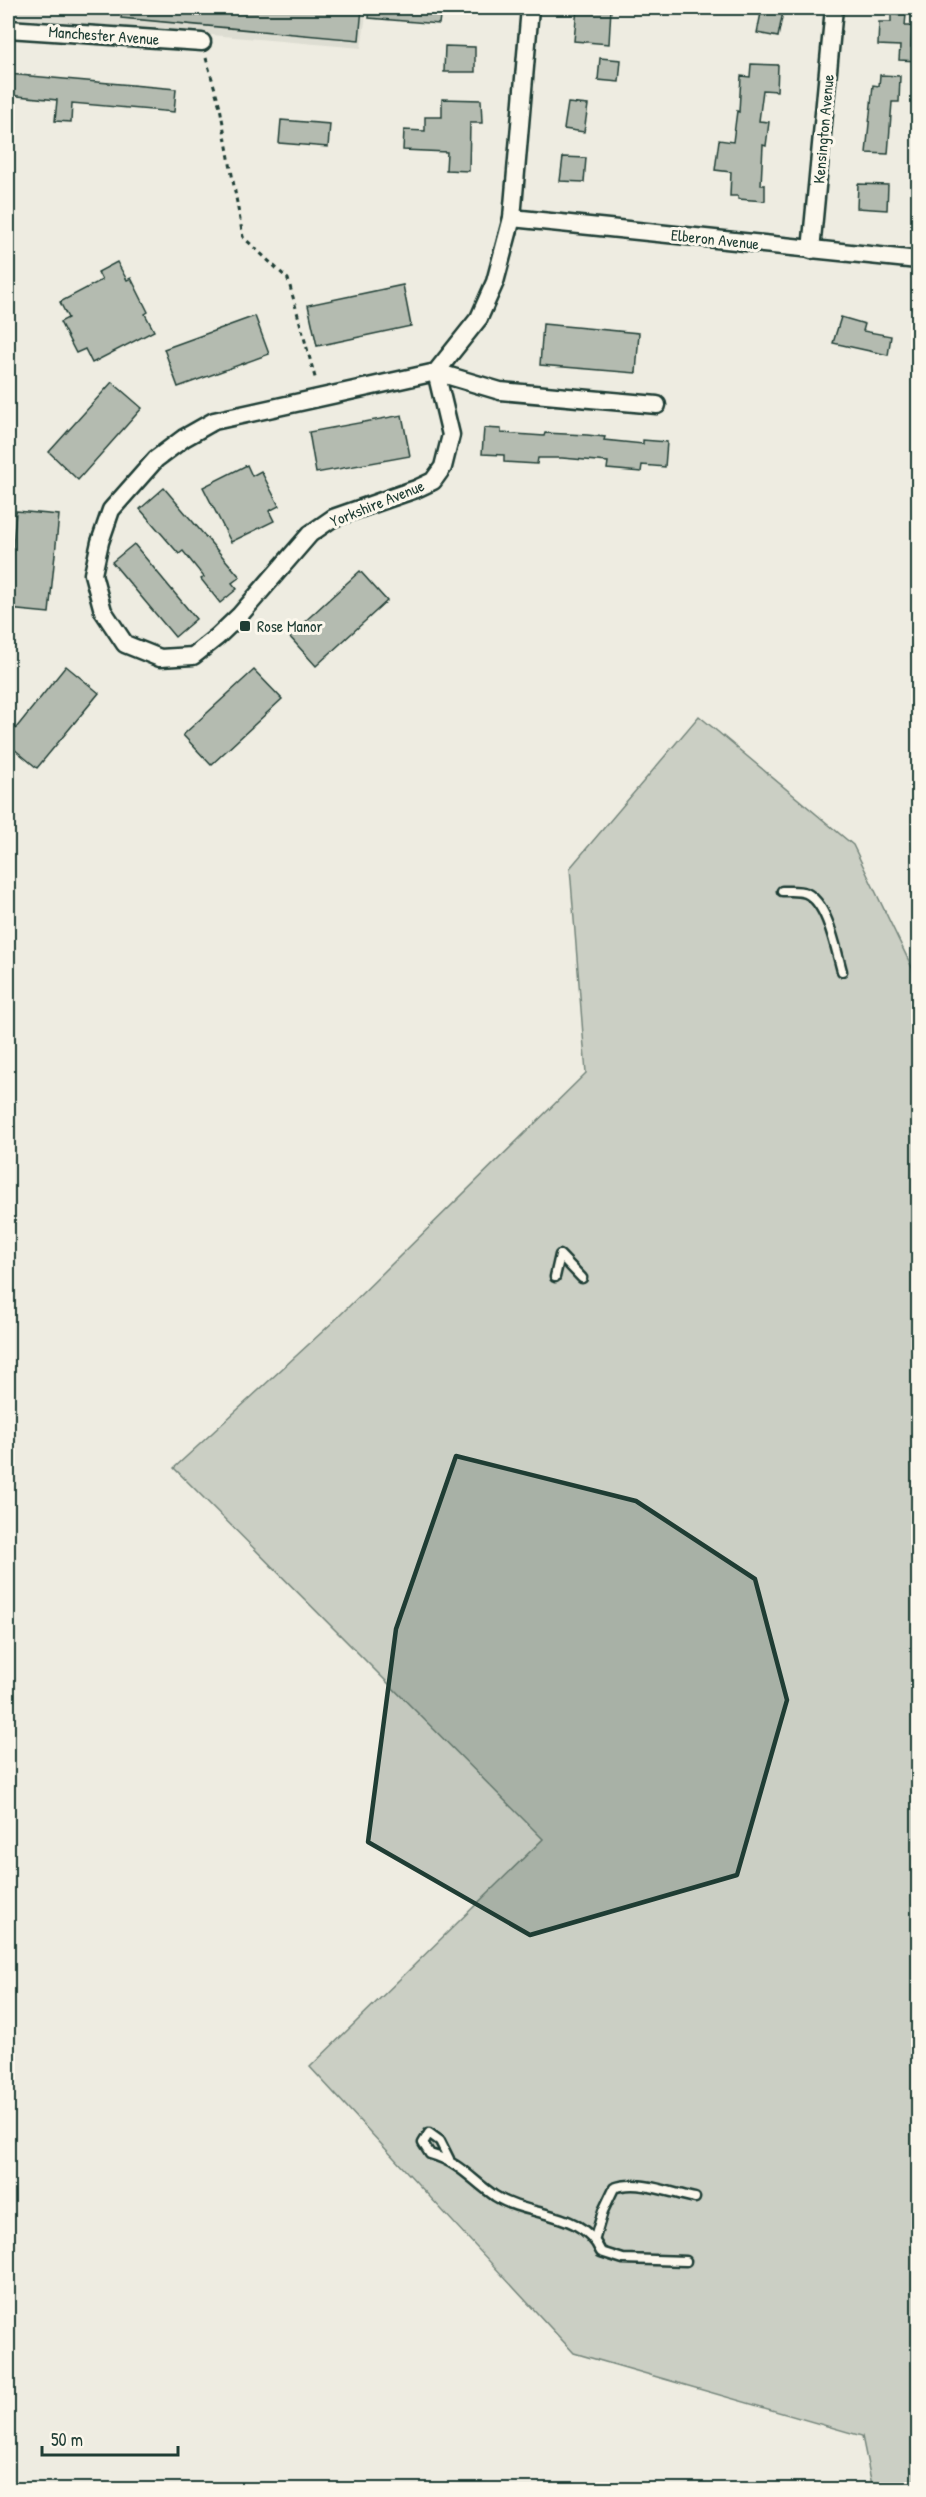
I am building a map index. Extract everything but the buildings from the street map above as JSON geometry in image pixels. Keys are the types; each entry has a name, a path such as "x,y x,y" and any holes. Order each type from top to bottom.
{"street":[{"path":"530,8 512,218 495,282 479,318 436,372 500,391 657,405"},
{"name":"Kensington Avenue","path":"811,250 834,8"},
{"name":"Manchester Avenue","path":"8,28 201,42"},
{"name":"Elberon Avenue","path":"512,218 918,260"},
{"name":"Yorkshire Avenue","path":"436,372 451,435 443,467 433,481 333,518 309,534 240,615 218,637 193,656 160,658 124,644 103,611 93,574 99,542 111,510 156,459 184,438 214,421 436,372"}],"lane":[{"path":"782,891 807,894 818,903 825,914 842,971"},
{"path":"555,1277 560,1255 582,1278"},
{"path":"449,2159 497,2197 576,2224 595,2238 601,2252 623,2259 686,2261"},
{"path":"595,2238 609,2196 614,2188 624,2184 695,2198"},
{"path":"584,2230 600,2220"}],"path":[{"path":"201,42 220,107 243,237 288,279 321,397"}],"highlighted area":[{"path":"456,1456 636,1501 755,1579 787,1700 737,1875 530,1935 368,1842 396,1629"}],"shaded area":[{"path":"8,8 367,8 361,48 8,17"},
{"path":"699,716 853,845 918,980 918,2489 867,2489 872,2485 862,2436 574,2353 310,2067 543,1839 174,1468 333,1322 586,1073 570,868"}],"place":[{"name":"Rose Manor","path":"245,626"}]}
